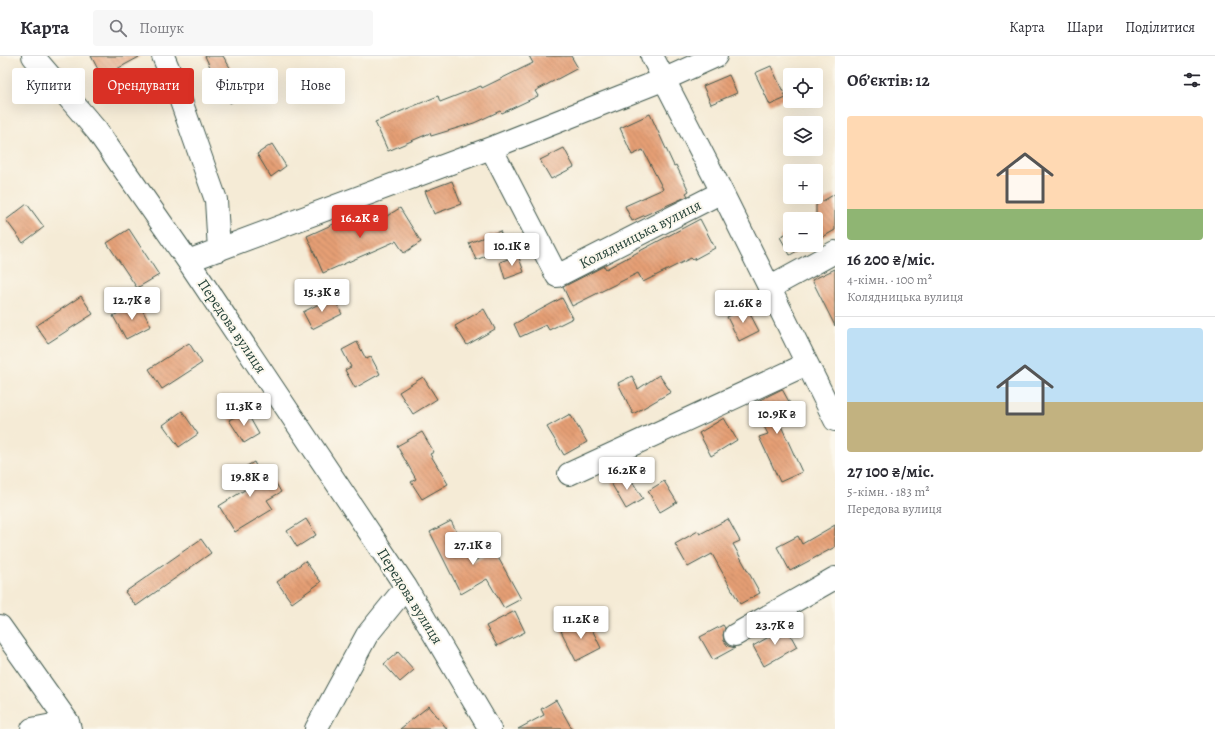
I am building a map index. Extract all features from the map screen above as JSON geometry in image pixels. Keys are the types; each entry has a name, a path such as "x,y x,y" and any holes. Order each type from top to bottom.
{"street":[{"name":"Передова вулиця","path":"33,56 97,130 188,261 406,587 490,729"},
{"path":"162,56 176,87 216,200 219,250"},
{"path":"652,56 722,192 835,420"},
{"path":"188,261 491,148 664,79 716,56"},
{"name":"Колядницька вулиця","path":"491,148 557,276 722,192"},
{"path":"769,288 835,252"},
{"path":"569,474 807,364"},
{"path":"735,635 835,578"},
{"path":"316,729 367,635 406,587"},
{"path":"0,626 69,726 32,729"}],"building":[{"path":"91,56 141,56 119,68 97,68"},
{"path":"205,56 223,56 230,68 211,68"},
{"path":"529,56 571,56 578,68 535,91 538,96 502,113 500,111 474,123 431,136 430,133 388,151 375,122 438,96 440,102 481,86 482,88 533,63"},
{"path":"771,66 783,92 783,99 770,105 755,73"},
{"path":"729,75 737,93 711,104 703,86"},
{"path":"650,114 674,166 676,165 689,191 686,193 688,196 632,221 625,206 663,189 643,150 632,155 620,128"},
{"path":"272,144 286,166 271,177 257,154"},
{"path":"564,148 574,167 551,179 540,160"},
{"path":"452,181 461,204 434,214 425,191"},
{"path":"835,194 835,230 823,237 823,212 816,212 816,205 823,204 823,201"},
{"path":"27,204 44,227 23,243 6,220"},
{"path":"400,208 421,242 404,253 396,241 323,273 307,236 360,212 367,228"},
{"path":"700,219 715,248 693,260 691,258 643,282 638,273 572,306 563,287 604,266 606,269"},
{"path":"129,229 159,275 137,288 107,243"},
{"path":"500,231 506,248 476,260 469,243"},
{"path":"783,235 783,242 780,237"},
{"path":"788,252 795,252 790,255"},
{"path":"518,255 524,272 505,279 500,262"},
{"path":"835,269 835,326 812,280"},
{"path":"81,296 93,314 48,343 36,326"},
{"path":"333,297 342,314 312,329 303,312"},
{"path":"562,298 573,318 549,330 546,325 520,337 514,324"},
{"path":"138,302 151,326 126,339 113,316"},
{"path":"747,308 759,331 739,341 727,317"},
{"path":"484,309 495,329 467,345 455,326"},
{"path":"357,342 366,359 371,357 380,374 355,388 345,370 351,367 342,350"},
{"path":"189,343 202,363 162,389 149,369"},
{"path":"659,375 671,392 633,414 618,383 632,376 638,389"},
{"path":"423,377 437,399 413,414 399,392"},
{"path":"782,389 793,409 777,417 802,472 780,482 759,437 768,434 752,404"},
{"path":"182,411 198,434 179,447 163,425"},
{"path":"246,411 259,434 244,443 229,420"},
{"path":"570,414 587,442 564,455 547,427"},
{"path":"724,418 737,440 711,456 699,433"},
{"path":"422,432 434,452 430,454 448,484 422,499 411,482 416,479 397,446"},
{"path":"254,462 263,480 271,475 281,492 267,500 273,509 235,532 219,506 246,489 236,472"},
{"path":"627,473 643,499 626,509 611,483"},
{"path":"664,481 677,502 660,512 648,491"},
{"path":"306,519 316,535 297,547 287,531"},
{"path":"728,519 740,541 733,544 760,593 740,604 712,554 688,567 675,544 698,531 700,534"},
{"path":"451,521 472,562 494,550 521,599 504,608 487,579 461,594 430,532"},
{"path":"835,525 835,547 790,571 777,547 798,536 802,544"},
{"path":"201,539 211,553 136,606 125,592"},
{"path":"305,561 321,582 292,603 277,582"},
{"path":"515,611 525,632 497,646 486,626"},
{"path":"587,619 601,648 576,661 561,631"},
{"path":"723,625 725,628 723,635 724,641 728,646 735,648 713,660 700,637"},
{"path":"786,627 797,647 764,666 753,646"},
{"path":"398,652 414,670 400,682 384,664"},
{"path":"556,700 572,729 518,729 544,715 541,709"},
{"path":"429,706 447,729 400,729"}]}
